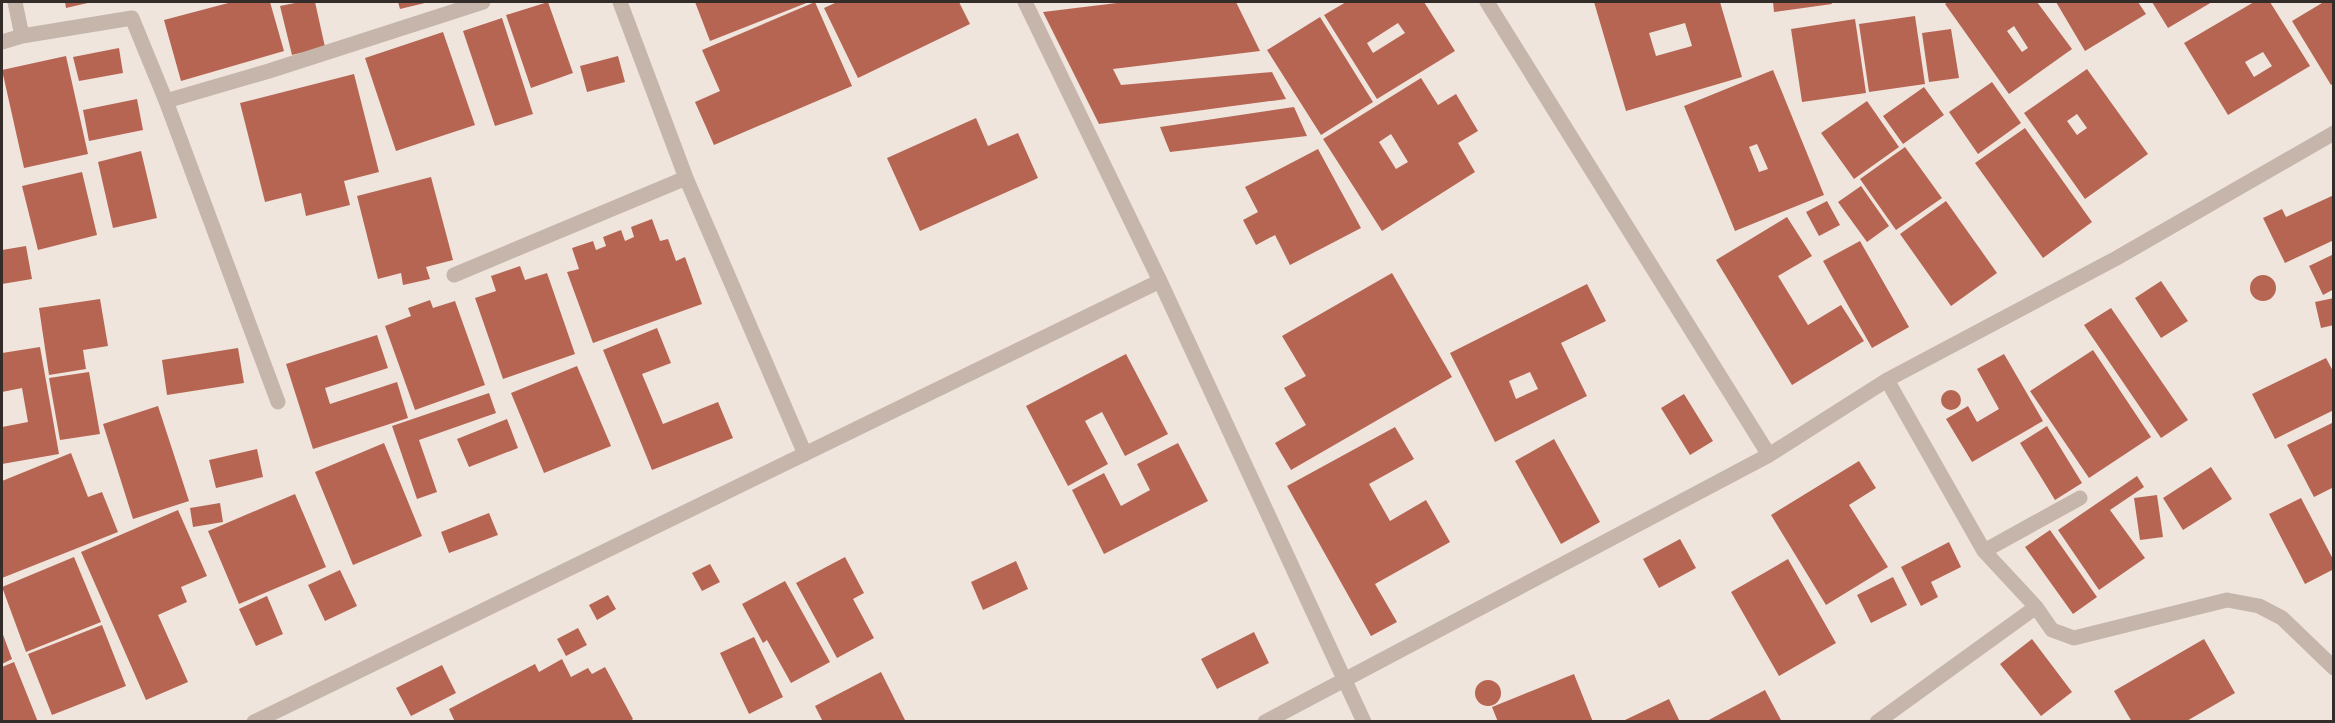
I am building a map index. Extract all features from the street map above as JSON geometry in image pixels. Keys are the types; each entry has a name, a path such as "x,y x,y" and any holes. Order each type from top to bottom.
{"street":[{"path":"15,2 22,36"},
{"path":"166,101 483,2"},
{"path":"620,2 686,178 805,454"},
{"path":"1025,2 1160,281 1364,722"},
{"path":"1487,2 1769,455"},
{"path":"2,42 22,36 132,18 166,101 278,402"},
{"path":"1265,722 1769,455 1887,380 2115,259 2334,133"},
{"path":"454,275 686,178"},
{"path":"254,722 1160,281"},
{"path":"1887,380 1984,551 2036,607 2052,630 2074,638 2227,600 2259,606 2282,618 2334,669"},
{"path":"1984,551 2080,498"},
{"path":"1877,722 2036,607"}],"building":[{"path":"65,2 92,2 66,8"},
{"path":"232,2 270,2 284,51 181,81 164,20"},
{"path":"315,2 325,47 292,55 280,6"},
{"path":"398,2 429,2 400,9"},
{"path":"548,2 573,73 531,88 506,15"},
{"path":"695,2 809,2 710,41"},
{"path":"815,2 852,86 714,145 695,102 720,91 702,50"},
{"path":"837,2 959,2 970,24 858,78 824,8"},
{"path":"1125,2 1236,2 1260,51 1113,69 1121,85 1272,72 1286,99 1099,124 1043,12"},
{"path":"1346,2 1424,2 1455,51 1377,99 1324,15","holes":["1398,23 1405,33 1373,53 1367,43"]},
{"path":"1594,2 1720,2 1742,77 1626,111","holes":["1685,23 1692,46 1656,56 1649,33"]},
{"path":"1773,2 1831,2 1832,4 1774,12"},
{"path":"1948,2 2037,2 2072,49 2009,94 1945,4","holes":["2014,26 2028,48 2022,52 2007,31"]},
{"path":"2056,2 2138,2 2146,14 2085,51"},
{"path":"2152,2 2212,2 2168,28"},
{"path":"2254,2 2270,2 2310,66 2228,115 2184,43","holes":["2263,52 2272,66 2254,77 2245,62"]},
{"path":"2320,2 2334,2 2334,83 2331,85 2292,21 2322,3"},
{"path":"1915,16 1925,84 1869,92 1859,24"},
{"path":"1320,17 1373,102 1321,135 1267,50"},
{"path":"502,18 533,114 495,126 463,31"},
{"path":"1855,19 1866,93 1802,102 1791,29"},
{"path":"1951,29 1959,78 1929,82 1922,33"},
{"path":"443,32 475,125 396,151 365,58"},
{"path":"119,48 123,73 79,81 73,57"},
{"path":"66,56 88,154 24,168 2,70"},
{"path":"618,56 625,82 587,92 580,66"},
{"path":"2087,69 2148,154 2085,199 2024,113","holes":["2077,114 2087,128 2077,135 2067,121"]},
{"path":"1773,70 1824,195 1735,231 1684,106","holes":["1757,144 1768,169 1759,172 1749,147"]},
{"path":"354,74 379,172 344,181 350,205 306,216 301,193 265,202 240,103"},
{"path":"1421,78 1438,105 1456,94 1478,131 1458,143 1475,172 1382,231 1323,139","holes":["1391,134 1408,162 1396,169 1379,142"]},
{"path":"1992,82 2021,123 1978,154 1949,112"},
{"path":"1924,87 1944,115 1903,144 1883,116"},
{"path":"137,99 143,130 89,141 83,110"},
{"path":"1867,101 1899,147 1854,179 1821,133"},
{"path":"1294,107 1307,136 1170,152 1160,127"},
{"path":"976,118 988,146 1018,133 1038,178 920,231 887,158"},
{"path":"2025,128 2092,222 2043,258 1975,163"},
{"path":"1905,147 1942,198 1896,230 1860,179"},
{"path":"1318,149 1361,228 1290,265 1275,235 1256,245 1243,220 1258,212 1245,187"},
{"path":"141,151 157,218 113,228 98,162"},
{"path":"82,172 97,235 38,250 22,186"},
{"path":"431,177 453,260 426,267 430,279 403,285 401,273 378,279 357,196"},
{"path":"1861,186 1889,226 1867,242 1838,202"},
{"path":"2334,195 2334,240 2285,263 2263,218 2282,209 2286,217"},
{"path":"1827,201 1840,225 1819,236 1806,212"},
{"path":"1946,201 1997,273 1951,306 1900,234"},
{"path":"1787,217 1812,256 1778,276 1808,325 1841,305 1864,341 1792,385 1716,260"},
{"path":"652,219 660,241 668,239 676,261 685,257 702,304 593,343 567,272 579,269 572,248 593,241 596,250 606,246 603,237 621,230 625,241 634,237 631,227"},
{"path":"1860,241 1909,327 1872,348 1823,261"},
{"path":"26,246 32,279 2,284 2,250"},
{"path":"2334,254 2334,289 2323,295 2309,266"},
{"path":"520,266 525,280 547,273 575,354 503,379 475,298 496,291 491,276"},
{"path":"1392,273 1452,377 1291,470 1275,443 1306,425 1284,388 1306,376 1282,336"},
{"path":"2263,275 2272,279 2276,288 2272,297 2263,301 2254,297 2250,288 2254,279"},
{"path":"2161,281 2188,321 2161,338 2135,298"},
{"path":"1587,284 1606,321 1561,343 1587,396 1495,442 1450,353","holes":["1530,372 1538,389 1516,399 1509,381"]},
{"path":"2334,298 2334,325 2321,328 2315,302"},
{"path":"100,299 108,346 83,350 86,369 49,375 39,308"},
{"path":"430,300 433,308 455,301 485,385 415,410 385,326 411,316 408,308"},
{"path":"2111,308 2188,420 2161,438 2084,325"},
{"path":"657,328 671,363 642,374 663,424 718,402 733,438 652,470 603,350"},
{"path":"377,335 388,368 325,388 330,404 397,382 408,418 313,449 286,364"},
{"path":"40,347 59,454 2,464 2,427 28,422 22,388 2,392 2,353"},
{"path":"238,348 244,383 167,395 162,360"},
{"path":"2093,350 2151,437 2089,478 2030,391"},
{"path":"1126,354 1168,434 1125,456 1102,412 1085,421 1108,464 1068,486 1026,406"},
{"path":"2004,354 2043,421 1972,462 1946,419 1968,406 1977,422 1999,409 1977,369"},
{"path":"2326,358 2334,373 2334,410 2275,439 2252,394"},
{"path":"577,366 611,446 544,473 511,393"},
{"path":"89,372 100,434 60,440 49,378"},
{"path":"1947,390 1955,390 1961,396 1961,404 1955,410 1947,410 1941,404 1941,396"},
{"path":"489,393 496,413 419,440 437,492 417,499 392,426"},
{"path":"1684,394 1713,441 1690,455 1661,408"},
{"path":"158,406 189,501 133,519 103,424"},
{"path":"507,419 518,448 469,467 457,439"},
{"path":"2334,422 2334,487 2314,497 2287,445"},
{"path":"2047,426 2082,483 2055,500 2020,443"},
{"path":"1395,427 1414,459 1369,484 1390,521 1426,500 1450,542 1375,584 1397,622 1371,636 1287,486"},
{"path":"1554,439 1600,522 1561,544 1515,461"},
{"path":"384,443 422,536 353,565 315,472"},
{"path":"1178,443 1208,501 1104,554 1072,490 1104,473 1121,506 1150,490 1137,464"},
{"path":"257,449 263,477 216,488 209,460"},
{"path":"71,453 88,497 102,492 118,532 2,578 2,481"},
{"path":"1859,461 1876,488 1849,505 1888,567 1826,605 1771,515"},
{"path":"2211,467 2232,499 2183,530 2163,498"},
{"path":"2137,476 2144,487 2110,510 2145,558 2099,590 2058,530"},
{"path":"295,494 326,567 239,604 208,531"},
{"path":"2157,495 2163,537 2140,540 2134,498"},
{"path":"2301,498 2334,561 2334,569 2305,584 2269,514"},
{"path":"220,503 223,522 193,527 190,508"},
{"path":"178,510 207,576 181,587 187,602 158,615 188,682 146,700 81,552"},
{"path":"489,513 498,535 449,553 441,532"},
{"path":"2050,530 2097,597 2073,614 2025,547"},
{"path":"1680,539 1696,568 1659,588 1643,559"},
{"path":"1949,542 1961,567 1931,582 1938,597 1921,606 1901,567"},
{"path":"74,557 101,622 26,652 2,587"},
{"path":"845,557 864,593 853,599 874,638 837,658 796,583"},
{"path":"1788,559 1836,643 1779,676 1731,592"},
{"path":"1016,561 1028,589 983,610 971,582"},
{"path":"710,564 720,582 702,591 692,573"},
{"path":"340,570 357,606 325,621 308,585"},
{"path":"1893,577 1907,605 1871,623 1857,595"},
{"path":"785,581 830,662 791,683 767,640 763,643 742,604"},
{"path":"608,595 616,609 597,620 589,605"},
{"path":"267,596 283,634 256,646 239,609"},
{"path":"102,625 126,686 52,715 28,654"},
{"path":"578,628 587,645 566,656 557,639"},
{"path":"2,632 12,659 2,664"},
{"path":"1254,632 1269,663 1217,689 1201,659"},
{"path":"754,637 783,697 749,714 720,653"},
{"path":"2032,639 2072,692 2041,716 2000,664"},
{"path":"2204,639 2235,693 2185,722 2132,722 2114,691"},
{"path":"562,659 571,677 588,668 592,674 605,667 633,719 629,722 455,722 449,709 535,664 539,672"},
{"path":"14,662 38,722 2,722 2,667"},
{"path":"442,665 456,693 411,716 396,688"},
{"path":"881,672 906,722 823,722 815,706"},
{"path":"1574,674 1593,722 1498,722 1492,707"},
{"path":"1488,680 1497,684 1501,693 1497,702 1488,706 1479,702 1475,693 1479,684"},
{"path":"1765,690 1782,722 1705,722"},
{"path":"1669,699 1680,722 1626,722 1625,720"}]}
